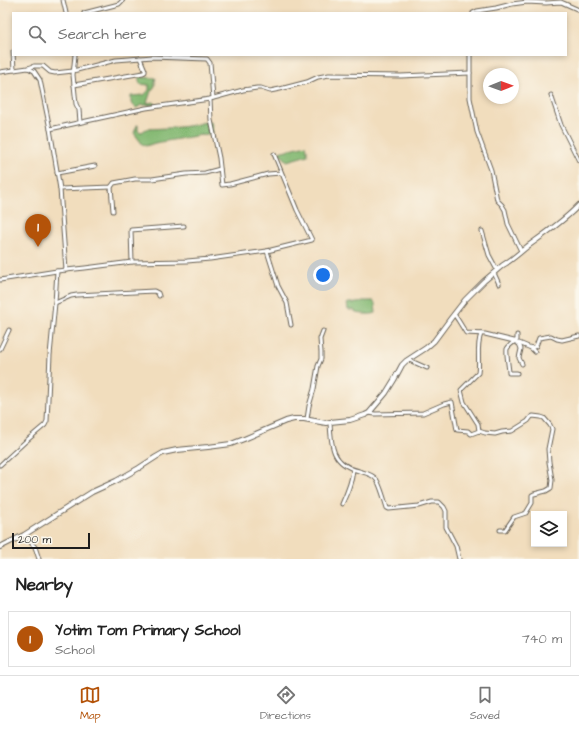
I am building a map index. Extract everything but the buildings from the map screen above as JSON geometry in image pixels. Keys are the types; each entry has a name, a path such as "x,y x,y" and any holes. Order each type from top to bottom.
{"street":[{"path":"63,0 66,12"},
{"path":"88,12 117,5 123,0"},
{"path":"475,12 527,1 546,3 561,2 579,10"},
{"path":"13,56 14,70"},
{"path":"75,56 73,71 74,85 80,122"},
{"path":"470,56 470,103 476,132 491,170 497,200 505,210 508,224 522,251"},
{"path":"0,72 41,65 52,73 73,71 116,60 152,57 207,59 210,63 212,98 211,120 219,158 222,185 268,174 281,173"},
{"path":"74,85 143,73 145,71 140,58"},
{"path":"28,68 34,71 40,80 50,129 60,189 66,270"},
{"path":"50,129 146,108 212,98 257,88 270,91 329,75 401,76 470,73"},
{"path":"551,95 561,125 579,161"},
{"path":"0,280 57,270 132,262 195,260 267,251 312,240 300,217 274,154"},
{"path":"57,173 95,166"},
{"path":"113,210 111,187 115,182 205,173 220,169"},
{"path":"60,189 111,187"},
{"path":"0,547 24,535 92,492 116,481 160,455 177,450 231,444 244,440 286,421 307,419 330,422 350,420 369,413 386,393 402,365 434,342 454,314 484,281 560,223 579,206"},
{"path":"132,262 131,230 184,226"},
{"path":"482,231 500,284"},
{"path":"267,251 278,286 287,303 291,325"},
{"path":"0,465 46,424 48,416 57,270"},
{"path":"55,303 77,295 154,291 158,293 159,296"},
{"path":"454,314 466,333 481,334 516,341 521,349 520,358 522,364"},
{"path":"0,349 9,330"},
{"path":"307,419 308,406 314,389 321,359 322,352 320,339 323,331"},
{"path":"479,431 478,424 464,402 461,390 478,373 478,344 481,334"},
{"path":"517,335 516,341 507,349 510,373 517,373"},
{"path":"531,348 536,346 539,338 551,336 562,340 579,336"},
{"path":"519,344 531,348 535,352"},
{"path":"409,360 427,368"},
{"path":"369,413 423,413 452,402 457,430 468,430 471,434 479,431 495,434 512,431 533,416 544,418 552,429 548,449 552,480 551,488 532,495 532,505 526,513 514,517 504,530 500,530"},
{"path":"330,422 334,454 341,463 353,470 369,474 376,478 387,508 395,509 419,506 432,502 439,502 444,507 446,511 446,527 456,546 459,559"},
{"path":"342,504 346,497 353,470"},
{"path":"24,535 35,547 39,559"}],"green space":[{"path":"139,77 156,78 155,86 151,91 147,103 154,102 155,105 142,105 136,108 131,103 131,96 144,95 149,90 149,85 140,84"},
{"path":"211,122 213,133 155,143 146,146 143,145 134,133 137,125 138,131 142,132 146,129 183,127"},
{"path":"306,145 308,155 287,161 279,152"},
{"path":"362,301 373,301 375,304 376,313 361,314 356,313 354,310 348,310 347,303 358,303"}],"place":[{"name":"Yotim Tom Primary School","path":"38,247"}]}
